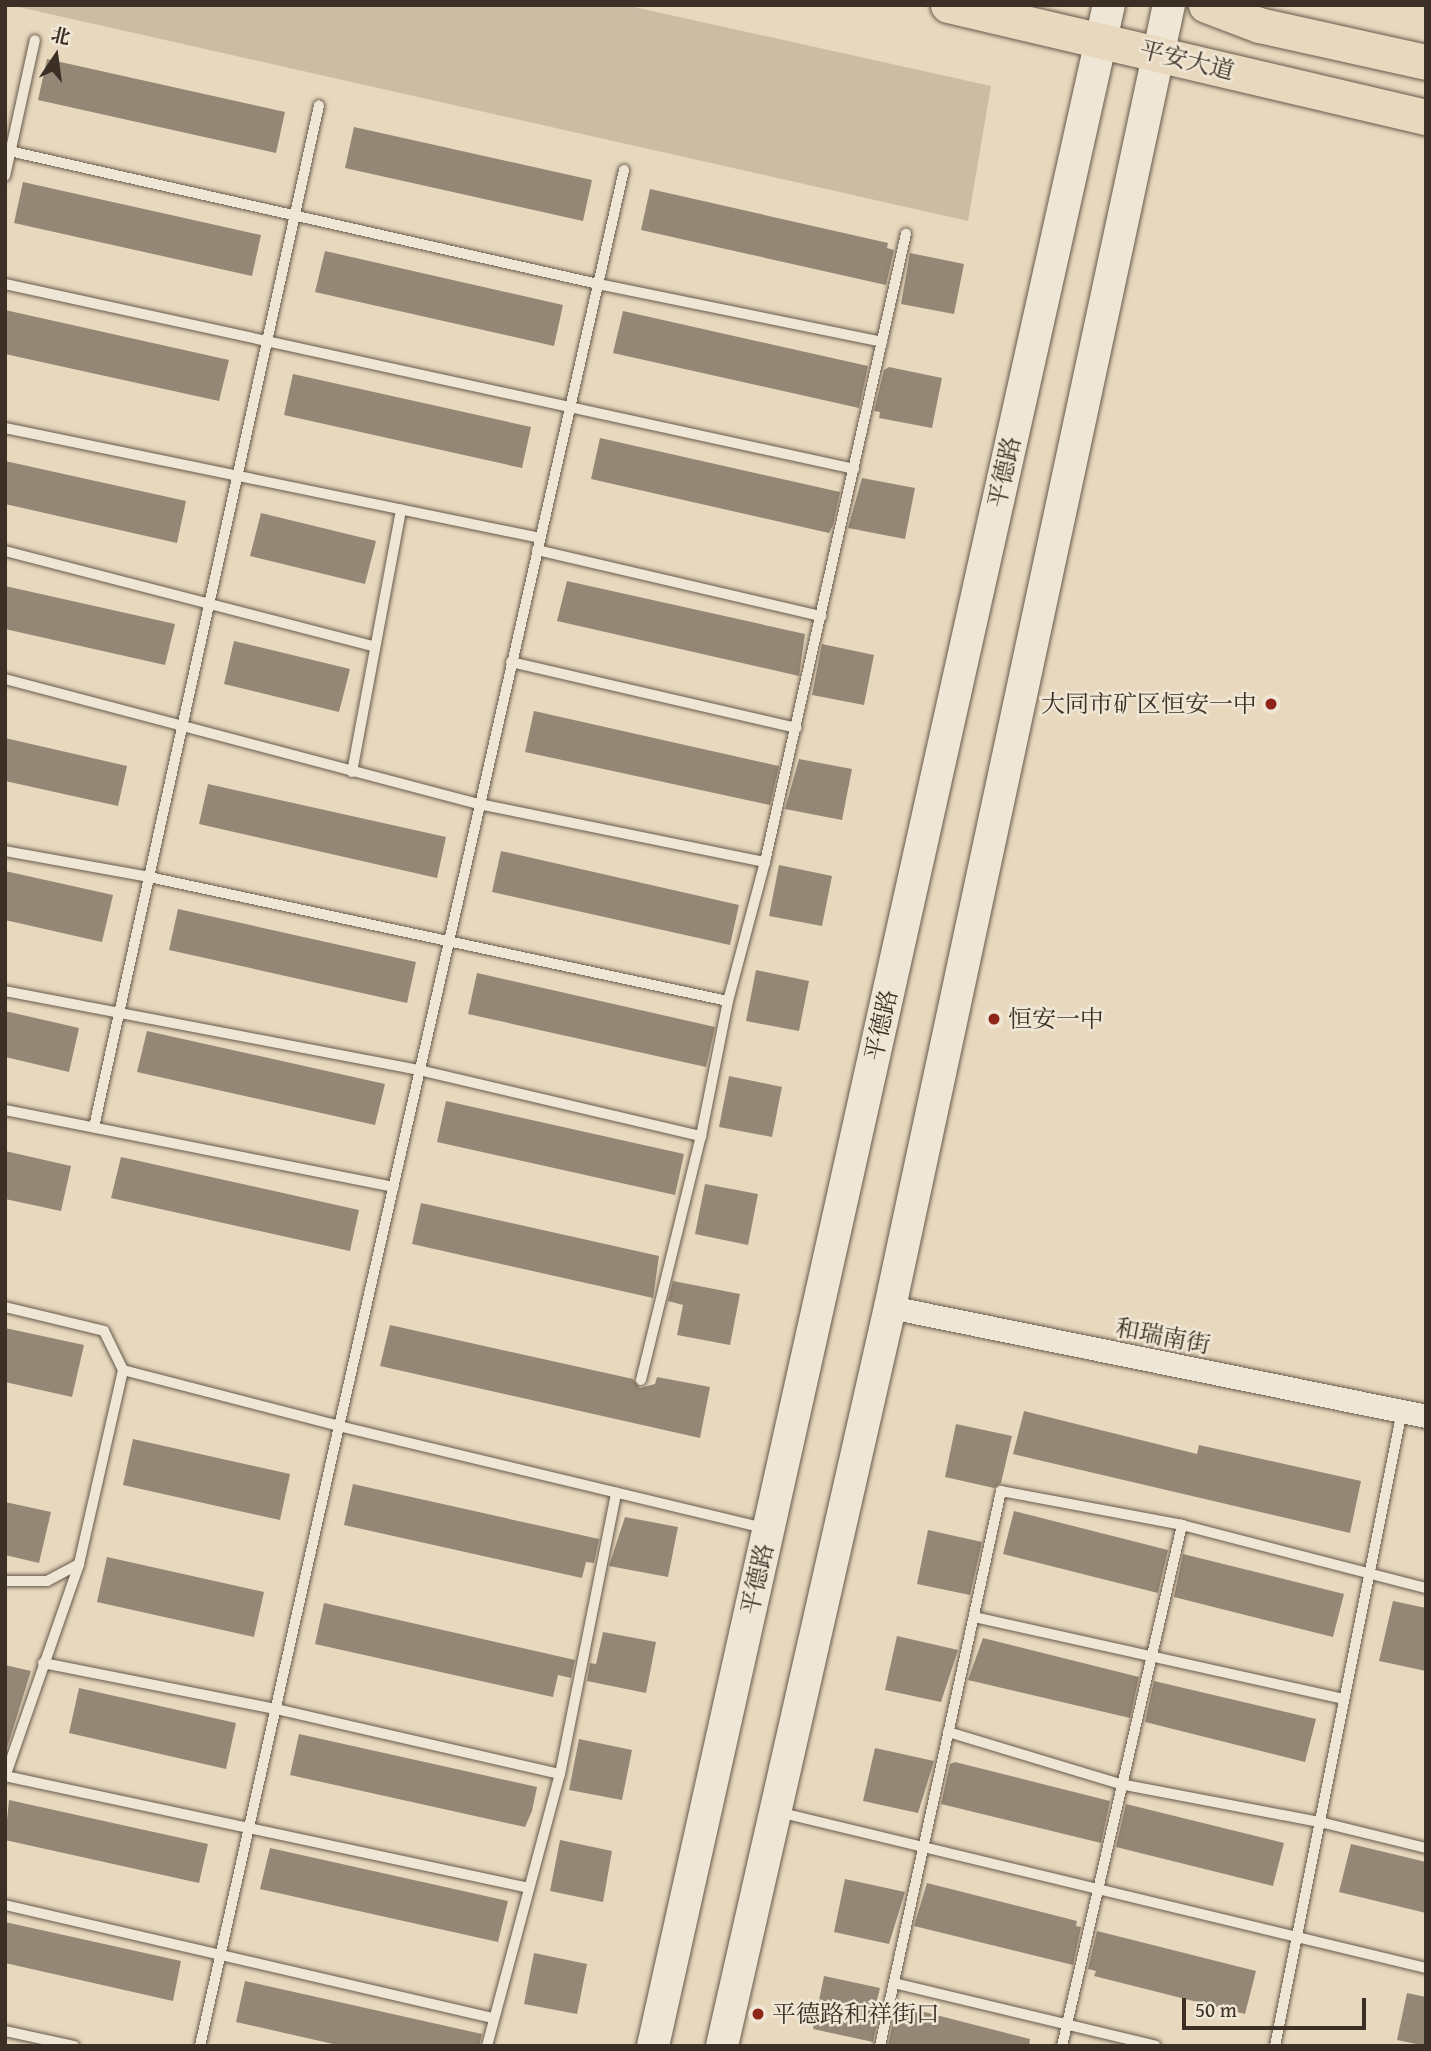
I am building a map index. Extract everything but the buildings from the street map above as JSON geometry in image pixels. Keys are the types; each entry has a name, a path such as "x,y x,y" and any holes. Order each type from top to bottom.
{"main road":[{"name":"平安大道","path":"948,5 1105,22 1158,53 1426,117"},
{"path":"722,2046 890,1307 1169,5"},
{"path":"1206,5 1258,15 1426,62"},
{"name":"平德路","path":"653,2046 1105,22"}],"street":[{"name":"和瑞南街","path":"890,1307 1426,1416"}],"lane":[{"path":"5,176 8,151 35,40"},
{"path":"93,1127 319,105"},
{"path":"8,151 598,284 882,342"},
{"path":"200,2046 624,170"},
{"path":"641,1380 701,1136 728,1001 765,862 796,728 906,234"},
{"path":"5,284 853,469"},
{"path":"5,428 540,538"},
{"path":"352,772 401,510"},
{"path":"537,550 821,616"},
{"path":"5,551 375,647"},
{"path":"511,662 796,728"},
{"path":"5,679 182,729 479,804 765,862"},
{"path":"5,850 149,877 728,1001"},
{"path":"5,991 419,1070 701,1136"},
{"path":"5,1110 393,1187"},
{"path":"5,1307 104,1331 122,1370 79,1564 5,1776 529,1888"},
{"path":"122,1370 339,1426 768,1529"},
{"path":"1275,2046 1402,1411"},
{"path":"880,2046 1002,1490 1182,1525 1426,1588"},
{"path":"487,2046 560,1774 616,1493"},
{"path":"1062,2046 1095,1890 1182,1525"},
{"path":"5,1581 47,1581 79,1564"},
{"path":"974,1617 1344,1699"},
{"path":"43,1663 276,1709 560,1774"},
{"path":"948,1732 1120,1784 1320,1822 1426,1848"},
{"path":"775,1811 1296,1940 1426,1968"},
{"path":"5,1905 220,1957 493,2018"},
{"path":"894,1983 1066,2027 1156,2046"},
{"path":"5,2031 74,2046"}],"shaded area":[{"path":"10,5 625,5 991,86 968,221"}],"place":[{"name":"大同市矿区恒安一中","path":"1271,704"},
{"name":"恒安一中","path":"994,1019"},
{"name":"平德路和祥街口","path":"758,2014"}]}
